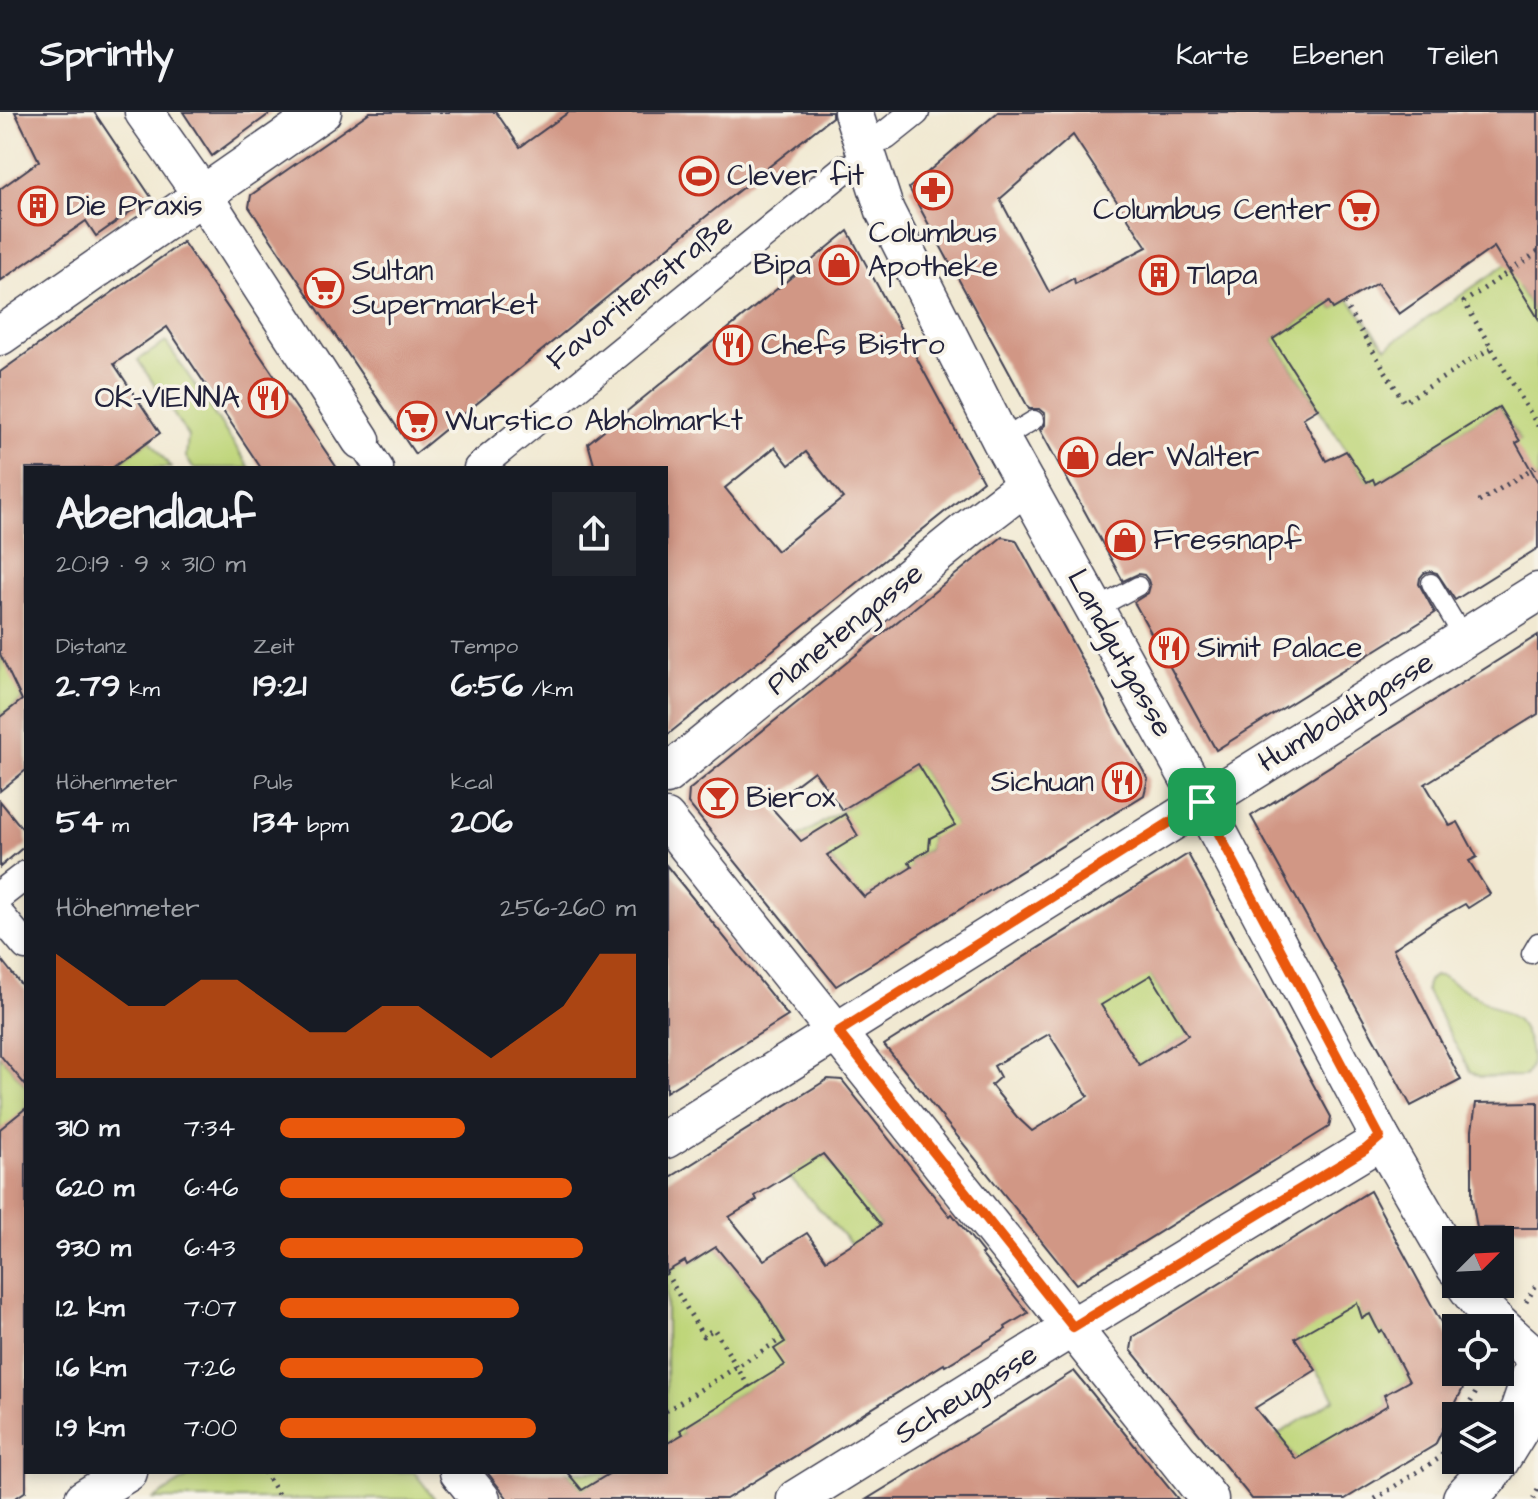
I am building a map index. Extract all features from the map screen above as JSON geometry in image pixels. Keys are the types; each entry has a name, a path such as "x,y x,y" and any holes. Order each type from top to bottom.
{"main road":[{"path":"1514,1432 1538,1365"},
{"path":"1465,1499 1487,1474"}],"street":[{"path":"144,112 203,196 370,454"},
{"path":"0,336 322,112"},
{"name":"Landgutgasse","path":"853,112 885,211 1001,440 1202,802 1380,1137 1442,1244"},
{"path":"885,136 915,112"},
{"name":"Favoritenstraße","path":"480,466 844,169"},
{"name":"Planetengasse","path":"668,773 1026,485"},
{"name":"Humboldtgasse","path":"668,1138 1538,592"},
{"path":"668,821 1209,1499"},
{"path":"0,895 24,877"},
{"path":"0,915 24,944"},
{"name":"Scheugasse","path":"796,1499 1366,1149 1380,1137"},
{"path":"1476,1298 1491,1318 1538,1359"},
{"path":"461,1474 481,1499"}],"lane":[{"path":"1001,440 1034,420"},
{"path":"1431,583 1464,638"},
{"path":"1096,609 1138,586"}],"path":[{"path":"1538,252 1464,302 1538,426"},
{"path":"1344,303 1404,402 1491,348"},
{"path":"1479,502 1538,465"},
{"path":"668,1276 703,1336 714,1329 752,1392"},
{"path":"668,1410 783,1338"},
{"path":"1375,1499 1442,1455"},
{"path":"265,1474 281,1499"},
{"path":"1533,1499 1538,1490"}],"green space":[{"path":"1538,242 1528,282 1519,288 1538,318 1538,482 1507,449 1520,440 1499,407 1375,484 1373,479 1367,482 1273,339 1329,302 1333,309 1349,299 1386,347"},
{"path":"166,342 249,466 192,466 186,457 188,436 138,360"},
{"path":"150,440 170,466 115,466"},
{"path":"0,654 24,698 0,717"},
{"path":"918,764 963,837 930,838 929,849 909,861 912,867 860,900 838,885 846,877 831,859 822,866 797,838"},
{"path":"1140,959 1188,1035 1116,1079 1097,998"},
{"path":"1435,976 1441,976 1516,1020 1530,1048 1531,1063 1525,1076 1480,1077 1470,1071 1426,990 1426,985"},
{"path":"0,1055 24,1084 24,1110 0,1137"},
{"path":"819,1156 826,1157 881,1225 852,1245 788,1175"},
{"path":"713,1243 760,1301 798,1363 741,1392 681,1430 683,1434 668,1443 668,1271 685,1261 688,1265 702,1256"},
{"path":"1362,1300 1359,1308 1362,1317 1370,1314 1379,1331 1382,1330 1409,1381 1384,1395 1388,1405 1325,1443 1323,1441 1297,1460 1277,1435 1335,1399 1279,1314"},
{"path":"194,1474 416,1474 435,1499 154,1499"},
{"path":"569,1474 609,1474 582,1490"}],"building":[{"path":"15,112 94,112 151,197 96,236 86,221 0,281 0,189 39,161"},
{"path":"183,112 272,112 212,156"},
{"path":"370,112 496,112 520,147 569,112 832,112 832,117 415,454 249,207 251,195"},
{"path":"998,112 1538,112 1538,318 1494,247 1399,314 1377,283 1333,309 1329,302 1273,339 1318,409 1303,418 1326,461 1346,451 1367,482 1373,479 1375,484 1499,407 1520,441 1516,443 1538,482 1538,548 1455,600 1437,573 1424,573 1419,584 1435,613 1216,750 1134,602 1148,593 1148,580 1138,574 1123,581 1040,430 1045,425 1045,414 1039,409 1029,409 909,188","holes":["1073,135 1147,247 1075,284 1074,278 1049,292 1000,199"]},
{"path":"848,231 983,481 668,734 668,466 594,466 588,443","holes":["775,447 789,465 806,452 843,498 777,551 725,488"]},
{"path":"183,242 336,466 260,466 167,327 114,364 160,433 115,466 24,466 24,772 0,791 0,717 22,700 0,654 0,372"},
{"path":"1002,537 1016,540 1148,779 1144,795 836,986 688,803 689,790","holes":["918,764 955,825 930,838 929,849 909,862 912,867 864,897 827,855 858,836 845,814 801,841 769,805 814,771 842,810"]},
{"path":"1538,635 1538,714 1425,784 1450,826 1458,822 1477,857 1469,861 1490,894 1468,908 1465,904 1433,922 1393,949 1461,1080 1411,1106 1251,816"},
{"path":"0,801 24,831 24,847 0,867"},
{"path":"1188,854 1331,1117 1329,1127 1076,1284 884,1045","holes":["1151,975 1188,1035 1139,1065 1101,1005","1049,1034 1088,1096 1032,1131 991,1085 1000,1077 994,1066"]},
{"path":"668,867 788,1016 668,1091"},
{"path":"0,958 24,988 24,1084 0,1055"},
{"path":"828,1079 842,1080 1028,1313 726,1499 508,1499 489,1474 569,1474 582,1490 609,1474 668,1474 668,1443 683,1434 680,1430 785,1365 774,1349 785,1342 760,1301 716,1247 687,1265 685,1261 668,1271 668,1179","holes":["823,1154 881,1225 826,1260 807,1233 764,1260 729,1217 757,1200 755,1196"]},
{"path":"1538,1102 1538,1228 1477,1226 1472,1199 1472,1130 1476,1103"},
{"path":"24,1110 26,1491 14,1499 0,1499 0,1129"},
{"path":"1370,1191 1442,1324 1442,1386 1464,1386 1456,1402 1442,1402 1442,1431 1435,1445 1345,1499 1252,1499 1131,1350 1133,1337","holes":["1357,1303 1362,1318 1370,1314 1409,1381 1384,1395 1388,1405 1296,1459 1255,1408 1316,1370 1295,1338"]},
{"path":"1074,1371 1178,1499 867,1499 988,1425"}],"place":[{"name":"Clever fit","path":"699,176"},
{"name":"Columbus Apotheke","path":"933,190"},
{"name":"Die Praxis","path":"38,206"},
{"name":"Columbus Center","path":"1359,210"},
{"name":"Bipa","path":"839,265"},
{"name":"Tlapa","path":"1159,275"},
{"name":"Sultan Supermarket","path":"324,288"},
{"name":"Chefs Bistro","path":"733,345"},
{"name":"OK-VIENNA","path":"268,398"},
{"name":"Wurstico Abholmarkt","path":"417,421"},
{"name":"der Walter","path":"1078,457"},
{"name":"Fressnapf","path":"1125,540"},
{"name":"Simit Palace","path":"1169,648"},
{"name":"Sichuan","path":"1122,782"},
{"name":"Bierox","path":"718,798"}],"route":[{"path":"1202,802 1380,1137 1366,1149 1073,1327 838,1032 1202,802"}]}
